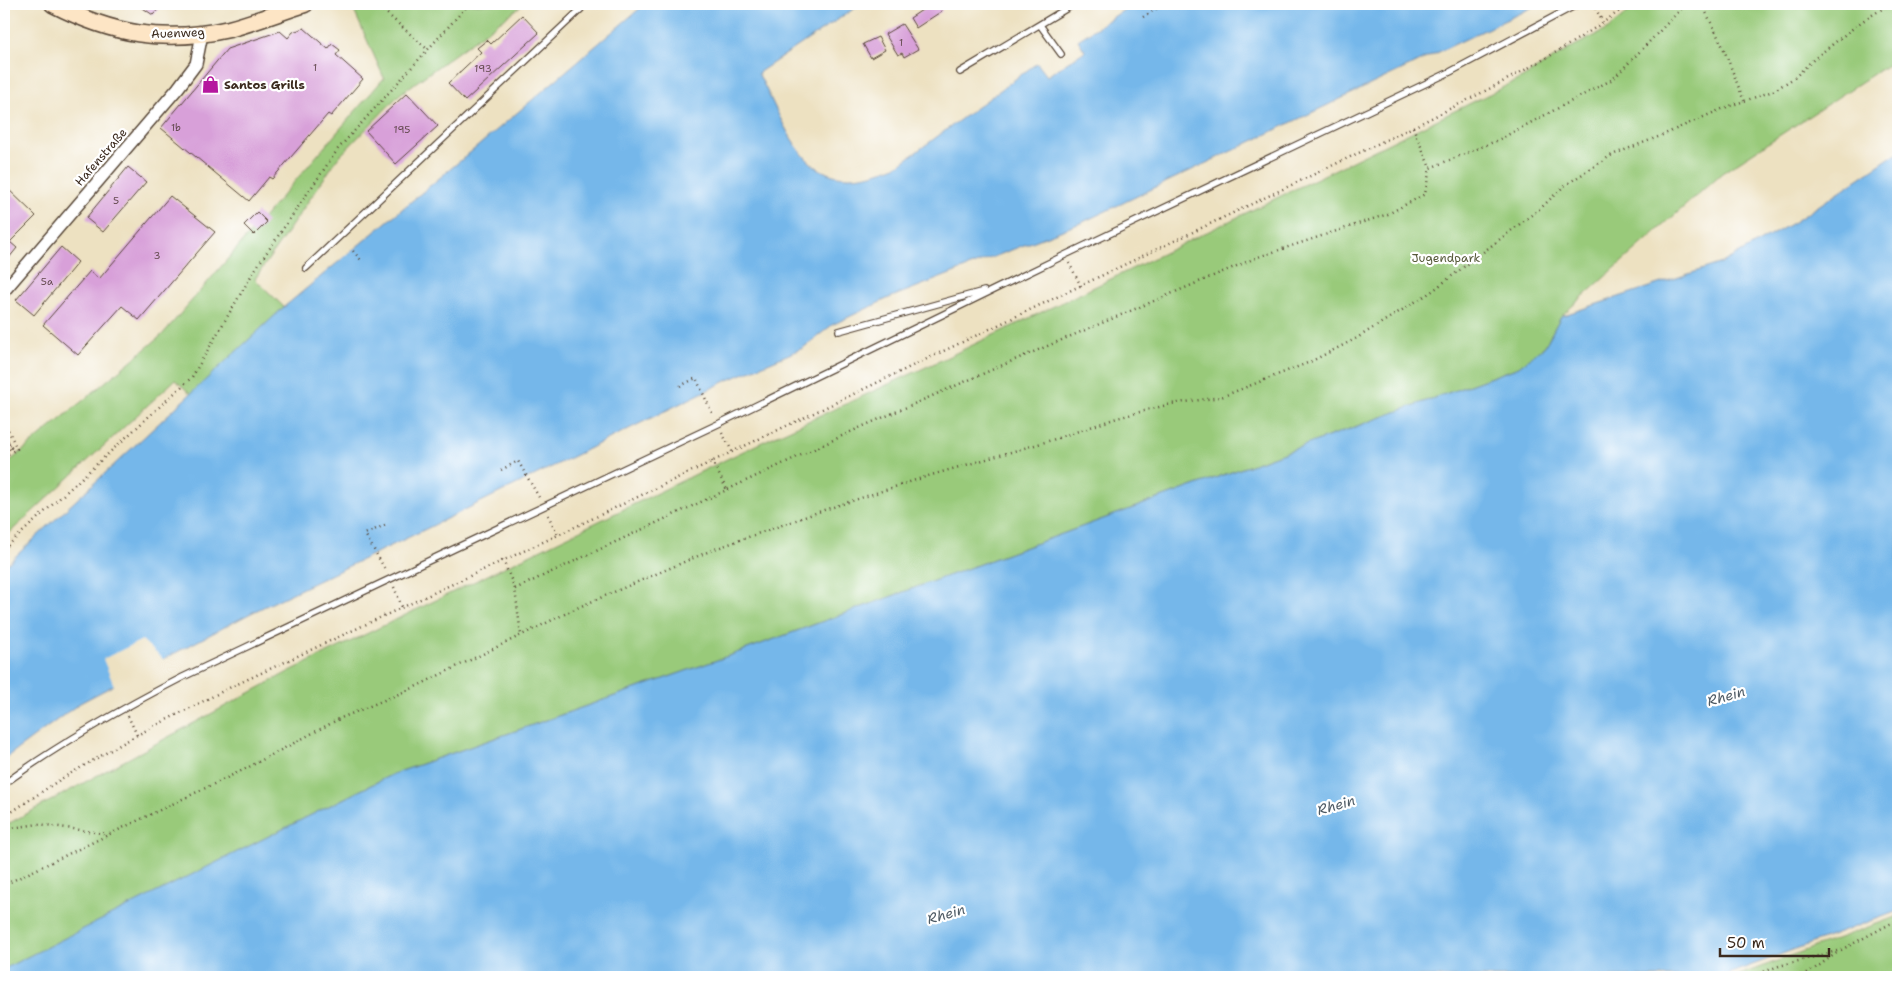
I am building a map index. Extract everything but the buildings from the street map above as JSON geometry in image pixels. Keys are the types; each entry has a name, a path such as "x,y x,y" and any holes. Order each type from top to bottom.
{"street":[{"name":"Auenweg","path":"53,4 104,27 161,36 202,34 230,28 305,4"},
{"name":"Hafenstraße","path":"4,290 178,88 196,64 202,34"}],"lane":[{"path":"306,268 581,8 581,4"},
{"path":"960,72 1074,4"},
{"path":"4,784 38,759 124,708 184,677 391,580 543,505 718,424 998,287 1450,72 1578,4"},
{"path":"1040,25 1061,54"},
{"path":"839,331 998,287"}],"path":[{"path":"376,4 427,49"},
{"path":"4,549 192,377 254,271 338,150 469,4"},
{"path":"1143,17 1164,4"},
{"path":"1593,4 1604,23"},
{"path":"4,817 61,779 137,735 231,688 1081,286 1414,127 1520,74 1604,23 1629,4"},
{"path":"1430,168 1496,141 1612,79 1686,4"},
{"path":"1702,4 1723,46 1744,101"},
{"path":"4,886 245,769 341,718 413,688 579,607 615,593 664,570 824,510 928,476 1052,440 1117,418 1172,404 1221,397 1310,362 1357,338 1431,292 1542,207 1564,186 1612,154 1744,101 1773,92 1794,78 1814,59 1861,22 1890,4"},
{"path":"515,589 877,420 1248,261 1314,237 1388,214 1425,194 1430,168 1414,127"},
{"path":"353,251 361,260"},
{"path":"1065,255 1081,286"},
{"path":"680,386 696,378 732,451"},
{"path":"4,421 17,449 4,456"},
{"path":"501,470 518,461 558,535"},
{"path":"712,461 727,490"},
{"path":"384,525 365,534 391,580 402,607"},
{"path":"503,560 515,589 521,635"},
{"path":"124,708 137,735"},
{"path":"4,829 39,824 109,834"},
{"path":"4,877 8,883"},
{"path":"1802,977 1841,950 1890,924 1898,922"},
{"path":"1750,977 1779,966 1841,950"}],"green space":[{"path":"351,4 524,4 400,94 338,158 255,279 284,307 191,394 175,380 4,538 4,466 162,335 384,78"},
{"name":"Jugendpark","path":"1638,4 1898,4 1898,58 1722,173 1561,316 1545,346 1519,367 720,659 393,774 4,969 4,826 290,671 760,443 935,363 1115,277 1522,78 1574,46 1608,29"},
{"path":"1898,916 1898,977 1734,977"}],"water":[{"path":"645,4 861,4 758,73 794,143 808,160 824,171 844,177 869,175 900,164 1037,63 1047,76 1085,51 1078,40 1133,4 1537,5 1083,222 889,298 832,325 803,348 726,381 253,612 80,703 4,759 4,567 284,307"},
{"name":"Rhein","path":"1898,152 1898,911 1720,977 4,977 4,969 19,961 393,774 720,659 1519,367 1545,346 1561,316 1722,263 1796,221"}],"pier":[{"path":"142,640 165,661 115,688 103,659"}],"place":[{"name":"Santos Grills","path":"210,85"}]}
